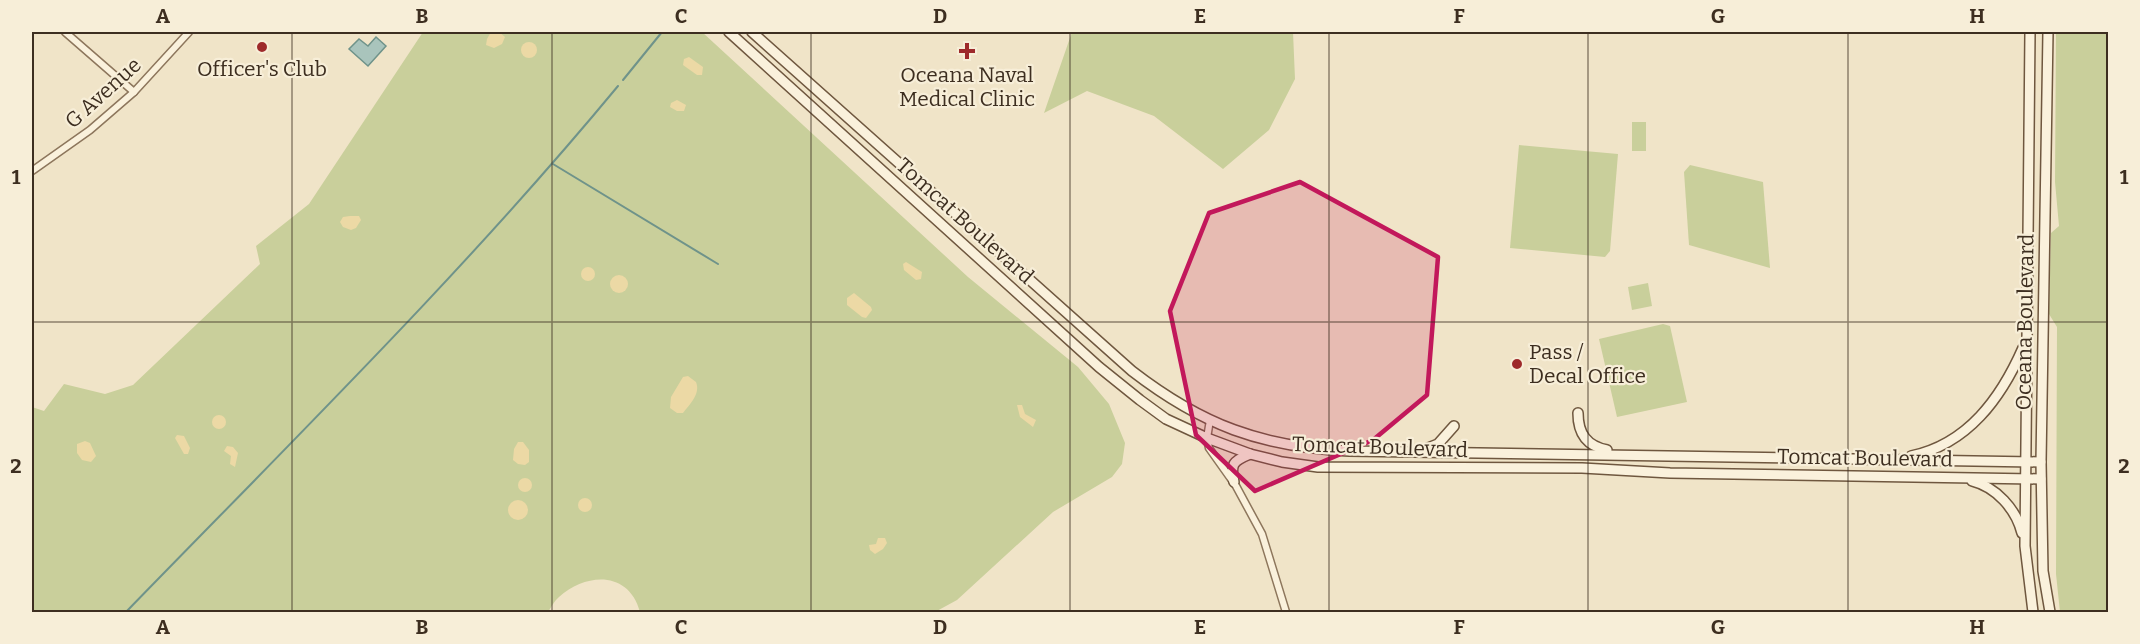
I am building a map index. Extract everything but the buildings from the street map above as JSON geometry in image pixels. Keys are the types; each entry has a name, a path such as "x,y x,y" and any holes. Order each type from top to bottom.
{"main road":[{"name":"Tomcat Boulevard","path":"729,32 1099,367 1166,418 1207,438 1250,454 1282,462 1318,467 1582,468 1670,473 2041,479"},
{"name":"Tomcat Boulevard","path":"752,32 1132,371 1184,408 1245,435 1281,444 1316,449 2041,462"},
{"name":"Oceana Boulevard","path":"2030,32 2025,546 2033,612"},
{"name":"Oceana Boulevard","path":"2048,32 2041,479 2043,571 2050,612"},
{"path":"1897,459 1935,448 1965,430 1997,397 2010,378 2026,343"},
{"path":"1578,413 1580,431 1587,442 1596,448 1642,455"},
{"path":"1419,452 1437,444 1454,426"},
{"path":"1234,482 1231,471 1233,465 1237,459 1250,454"},
{"path":"1943,478 1965,478 1992,489 2003,499 2020,526 2025,546"}],"street":[{"path":"65,32 134,92"},
{"name":"G Avenue","path":"32,171 90,130 134,92 189,32"},
{"path":"1210,420 1207,438 1209,448 1234,482 1262,534 1286,612"}],"highlighted area":[{"path":"1300,182 1438,257 1427,395 1373,440 1255,491 1196,435 1170,311 1209,213"}],"green space":[{"path":"423,32 702,32 968,277 1078,367 1109,404 1125,443 1122,464 1112,477 1053,512 957,600 935,612 640,612 635,599 627,589 606,580 594,580 570,589 557,599 548,612 32,612 32,407 44,411 64,384 105,394 133,385 260,264 256,246 309,204"},
{"path":"1072,32 1293,32 1295,79 1269,130 1223,169 1154,116 1087,91 1044,113"},
{"path":"2056,32 2108,32 2108,612 2060,612 2056,574 2057,327 2049,314 2051,233 2059,226 2055,182"},
{"path":"1632,122 1646,122 1646,151 1632,151"},
{"path":"1519,145 1618,154 1610,251 1605,257 1510,248"},
{"path":"1690,165 1763,182 1770,268 1689,245 1684,172"},
{"path":"1648,283 1652,306 1632,310 1628,287"},
{"path":"1663,324 1670,326 1687,402 1617,417 1599,339"}],"sand":[{"path":"491,32 499,32 505,37 502,44 494,48 486,45"},
{"path":"529,42 535,44 537,50 535,56 529,58 523,56 521,50 523,44"},
{"path":"689,57 703,67 702,75 697,75 683,65 684,59"},
{"path":"677,100 686,105 684,111 677,111 670,107 671,103"},
{"path":"359,216 361,220 356,228 351,230 343,227 340,222 343,217"},
{"path":"906,262 922,272 921,279 916,280 904,270 903,264"},
{"path":"588,267 593,269 595,274 593,279 588,281 583,279 581,274 583,269"},
{"path":"619,275 625,278 628,284 625,290 619,293 613,290 610,284 613,278"},
{"path":"854,293 871,307 872,310 866,318 847,305 847,298"},
{"path":"688,376 696,382 697,391 683,413 677,413 670,408 671,397 683,377"},
{"path":"1017,405 1022,405 1025,414 1036,420 1033,427 1020,417"},
{"path":"219,415 224,417 226,422 224,427 219,429 214,427 212,422 214,417"},
{"path":"177,435 184,436 190,448 188,454 184,454 175,438"},
{"path":"85,441 90,443 96,456 91,462 82,460 77,453 77,444"},
{"path":"518,442 523,442 529,450 529,462 525,465 513,460 514,449"},
{"path":"227,446 233,447 238,453 235,467 230,464 231,456 224,451"},
{"path":"522,478 528,478 532,485 528,492 522,492 518,488 518,482"},
{"path":"582,498 588,498 592,505 588,512 582,512 578,508 578,502"},
{"path":"518,500 525,503 528,510 525,517 518,520 511,517 508,510 511,503"},
{"path":"878,538 885,538 887,543 875,554 870,550 869,545 876,544"}],"water":[{"path":"376,37 386,46 368,66 349,49 359,39 368,46"}],"waterway":[{"path":"623,80 662,32"},
{"path":"126,612 315,419 439,288 560,155 618,86"},
{"path":"553,164 718,264"}],"place":[{"name":"Officer's Club","path":"262,47"},
{"name":"Oceana Naval Medical Clinic","path":"967,51"},
{"name":"Pass / Decal Office","path":"1517,364"}]}
